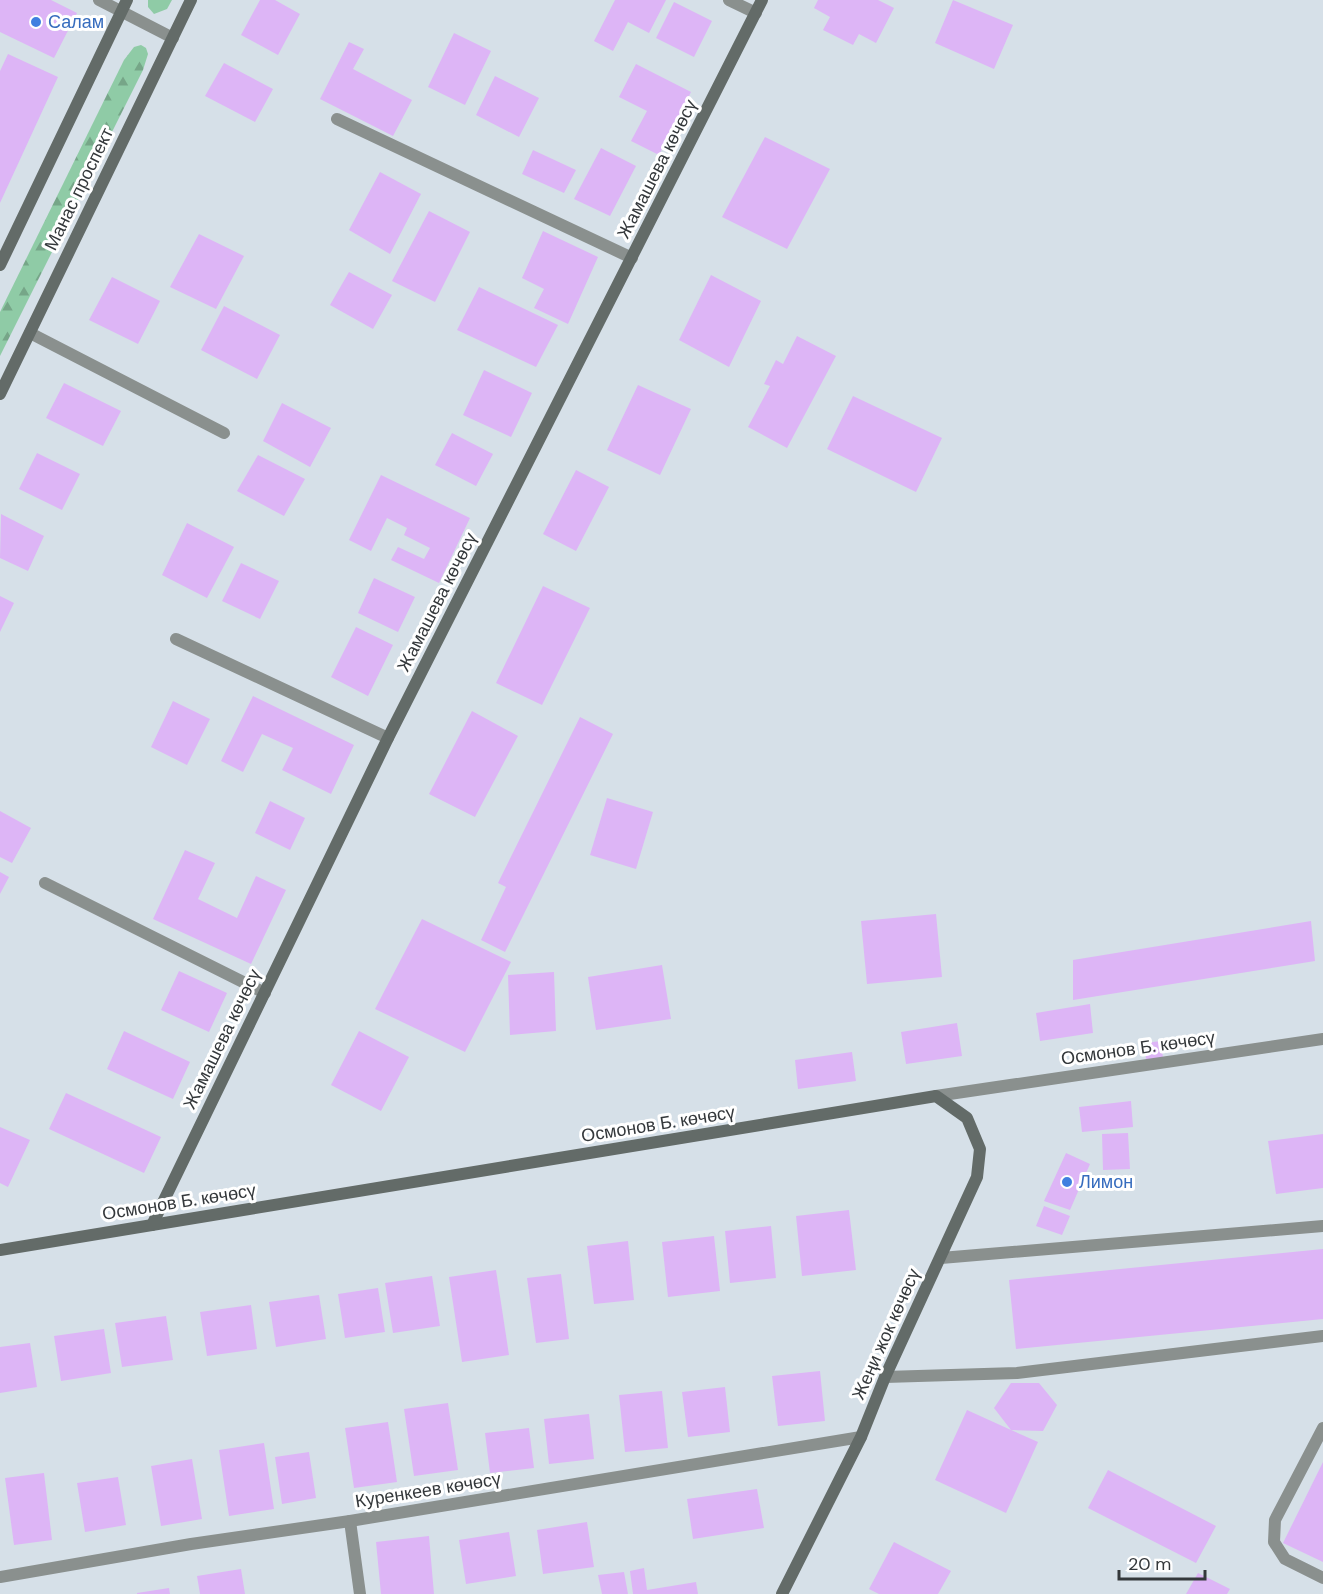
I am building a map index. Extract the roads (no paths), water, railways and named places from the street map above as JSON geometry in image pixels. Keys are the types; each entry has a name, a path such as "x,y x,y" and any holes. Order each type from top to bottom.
{"main road":[{"name":"Манас проспект","path":"0,394 191,0"},
{"name":"Жамашева көчөсү","path":"152,1225 388,738 762,0"},
{"path":"0,265 124,5"},
{"name":"Осмонов Б. көчөсү","path":"0,1250 936,1096"},
{"name":"Жеңи жок көчөсү","path":"782,1594 861,1437 885,1377 977,1177 980,1149 967,1118 936,1096"}],"street":[{"path":"99,0 124,5 172,38"},
{"path":"729,0 756,13"},
{"path":"338,119 632,258"},
{"path":"30,333 224,433"},
{"path":"176,639 388,738"},
{"path":"45,883 265,993"},
{"name":"Осмонов Б. көчөсү","path":"936,1096 1323,1039"},
{"path":"941,1258 1323,1226"},
{"path":"885,1377 1017,1373 1323,1336"},
{"path":"1323,1428 1275,1520 1274,1542 1285,1559 1323,1578"},
{"name":"Куренкеев көчөсү","path":"0,1577 190,1544 350,1521 861,1437"},
{"path":"350,1521 360,1594"}],"place":[{"name":"Салам","path":"36,22"},
{"name":"Лимон","path":"1067,1182"}]}
